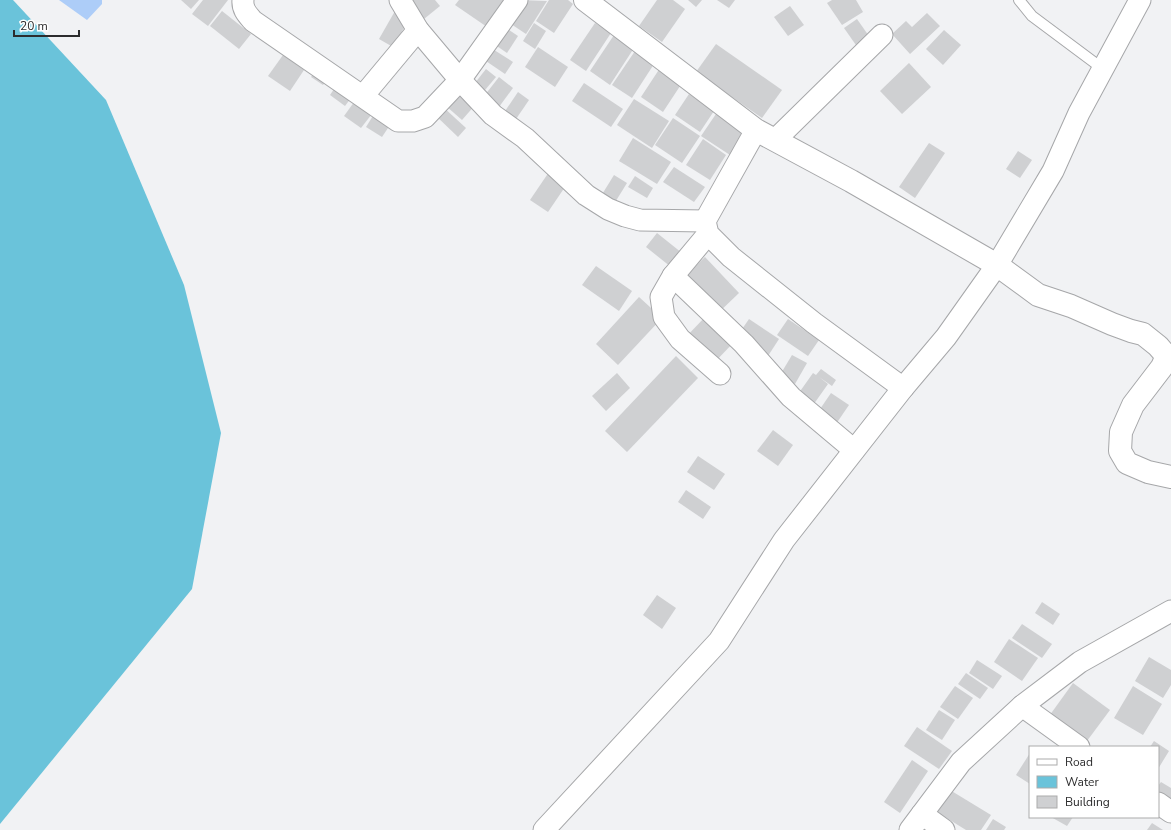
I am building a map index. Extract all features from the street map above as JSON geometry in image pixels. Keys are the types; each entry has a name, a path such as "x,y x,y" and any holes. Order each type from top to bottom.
{"street":[{"path":"243,0 244,11 253,21 398,121 413,121 425,117 460,80 517,0"},
{"path":"400,0 418,30 460,80 493,115 525,138 586,195 608,209 625,216 640,220 707,228 731,257 814,323 903,388"},
{"path":"585,0 766,135 851,181 997,265 1038,295 1071,306 1112,324 1143,334 1158,346 1165,354 1166,360 1133,405 1121,432 1120,451 1127,463 1148,472 1171,477"},
{"path":"544,830 718,641 784,540 903,388 946,337 997,265 1053,171 1079,113 1140,0"},
{"path":"363,96 418,30"},
{"path":"720,374 680,339 664,317 661,297 673,276 707,228 766,135 882,35"},
{"path":"673,276 744,344 791,397 854,450"},
{"path":"910,830 961,762 1022,706 1080,662 1171,611"},
{"path":"1022,706 1079,746"},
{"path":"1159,804 1171,812"},
{"path":"922,814 944,830"}],"lane":[{"path":"1019,0 1032,16 1103,69"}],"shaded area":[{"path":"59,0 102,0 102,4 87,20"}],"water":[{"path":"0,0 13,0 106,100 184,285 221,433 192,589 0,824"}],"building":[{"path":"181,0 199,0 191,9"},
{"path":"203,0 228,0 208,26 192,14"},
{"path":"408,0 435,0 440,6 424,19"},
{"path":"459,0 511,0 490,29 455,5"},
{"path":"519,0 547,1 526,34 505,20"},
{"path":"549,0 568,0 573,4 554,33 536,21"},
{"path":"657,0 673,0 685,9 662,42 639,26"},
{"path":"688,0 702,0 696,7"},
{"path":"717,0 735,0 729,8"},
{"path":"832,0 856,0 863,12 842,25 827,3"},
{"path":"790,6 804,25 788,36 774,17"},
{"path":"222,11 251,34 239,49 210,26"},
{"path":"395,11 409,19 393,47 379,39"},
{"path":"927,13 940,26 910,54 892,34 906,21 912,27"},
{"path":"857,19 871,39 858,48 844,28"},
{"path":"534,23 546,31 535,49 523,41"},
{"path":"595,23 611,33 586,71 570,60"},
{"path":"502,25 518,36 507,53 491,42"},
{"path":"944,30 961,45 943,65 926,49"},
{"path":"614,35 634,48 610,85 590,71"},
{"path":"716,44 782,90 762,118 696,72"},
{"path":"538,47 568,67 555,87 525,67"},
{"path":"491,48 513,62 505,74 483,59"},
{"path":"635,51 654,64 632,98 612,85"},
{"path":"283,55 304,70 290,91 268,76"},
{"path":"909,63 931,87 902,114 880,91"},
{"path":"318,68 330,76 323,85 311,77"},
{"path":"660,68 682,83 663,112 641,97"},
{"path":"486,69 496,77 480,96 471,88"},
{"path":"499,77 513,88 496,111 481,100"},
{"path":"338,83 354,94 345,106 330,95"},
{"path":"584,83 623,109 611,127 572,101"},
{"path":"460,90 476,104 462,120 446,106"},
{"path":"518,92 529,100 514,122 503,114"},
{"path":"689,94 714,111 700,132 675,115"},
{"path":"357,98 375,110 361,128 344,116"},
{"path":"634,99 669,121 652,148 617,125"},
{"path":"442,106 466,128 458,137 434,114"},
{"path":"376,111 392,122 382,137 366,127"},
{"path":"718,111 746,130 730,155 701,136"},
{"path":"673,118 700,136 682,163 655,145"},
{"path":"633,138 671,162 657,184 619,161"},
{"path":"703,139 726,155 710,180 686,165"},
{"path":"929,143 945,153 915,198 899,187"},
{"path":"1018,151 1032,160 1020,178 1006,169"},
{"path":"674,167 705,187 694,202 663,182"},
{"path":"549,172 567,184 548,212 530,200"},
{"path":"614,175 627,183 614,204 601,196"},
{"path":"635,176 653,188 647,198 628,187"},
{"path":"657,233 682,253 671,267 646,247"},
{"path":"705,257 739,293 715,316 681,280"},
{"path":"596,266 632,291 619,311 582,285"},
{"path":"639,297 662,318 618,365 596,344"},
{"path":"706,316 734,342 713,364 685,338"},
{"path":"749,319 779,339 768,356 738,335"},
{"path":"788,319 819,340 808,356 777,335"},
{"path":"792,355 807,363 795,384 780,375"},
{"path":"676,356 698,378 627,452 605,431"},
{"path":"821,369 836,380 832,386 819,377 828,384 811,408 796,397 813,373 816,375"},
{"path":"617,373 630,388 606,411 592,396"},
{"path":"831,393 849,405 836,424 818,412"},
{"path":"773,430 793,445 778,466 757,451"},
{"path":"698,456 725,474 714,490 687,472"},
{"path":"686,490 711,507 703,519 678,502"},
{"path":"657,595 676,608 662,629 643,615"},
{"path":"1042,602 1060,614 1053,625 1035,613"},
{"path":"1022,624 1052,644 1042,658 1012,638"},
{"path":"1009,639 1038,658 1022,681 994,662"},
{"path":"1149,657 1171,670 1171,685 1163,698 1135,681"},
{"path":"977,660 1002,676 993,689 969,673"},
{"path":"966,673 988,688 980,699 958,684"},
{"path":"1073,683 1110,710 1084,745 1047,719"},
{"path":"955,686 973,698 958,719 940,707"},
{"path":"1133,686 1162,704 1143,735 1114,718"},
{"path":"939,710 955,720 942,740 926,730"},
{"path":"917,727 952,751 939,769 904,746"},
{"path":"1154,741 1169,751 1159,767 1159,746 1151,746"},
{"path":"1029,755 1029,783 1016,775"},
{"path":"912,760 928,771 900,813 884,802"},
{"path":"1161,782 1171,788 1171,802 1159,795 1159,785"},
{"path":"945,787 991,815 981,830 966,830 932,809"},
{"path":"1053,818 1072,818 1067,826"},
{"path":"993,819 1006,827 1004,830 986,830"},
{"path":"1152,823 1163,830 1147,830"}]}
